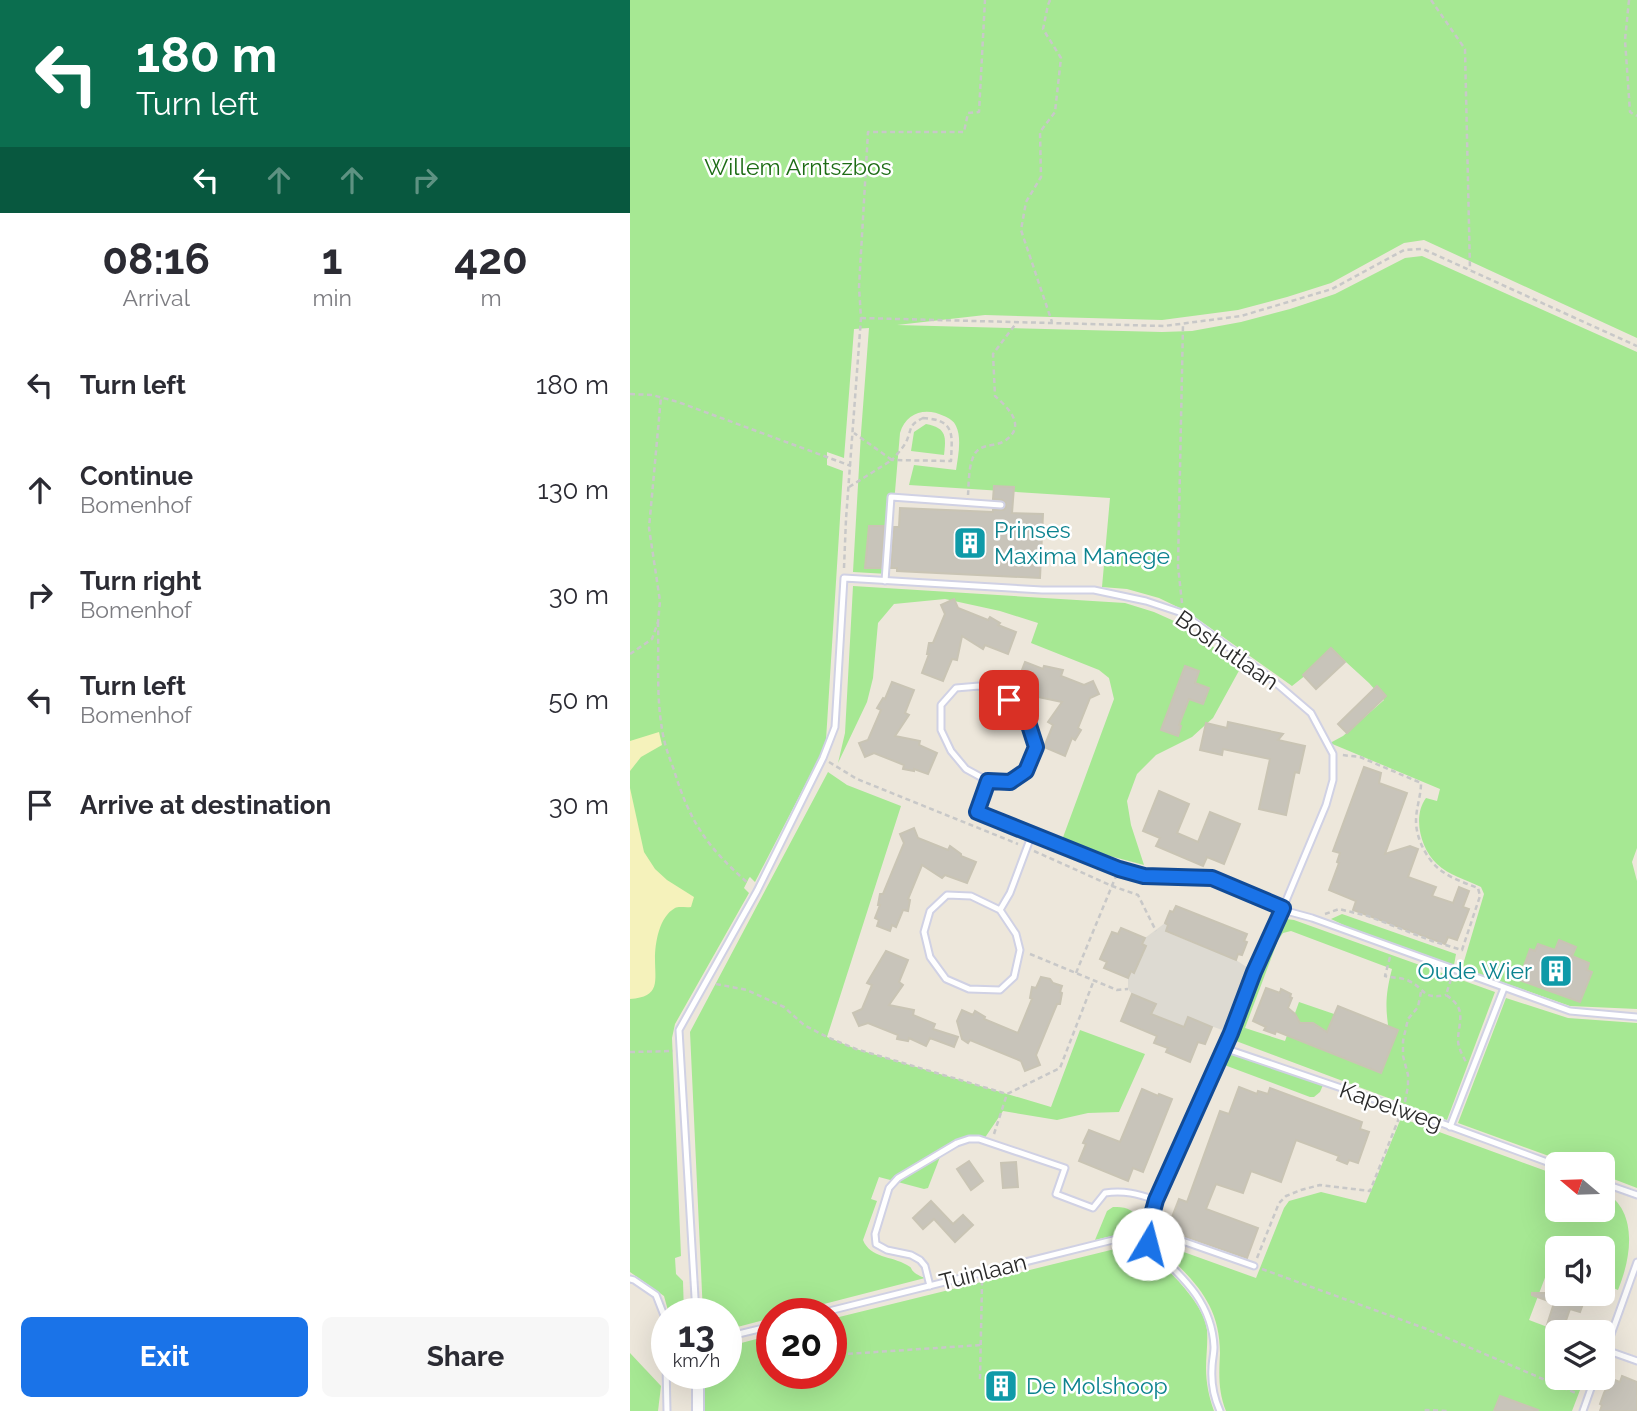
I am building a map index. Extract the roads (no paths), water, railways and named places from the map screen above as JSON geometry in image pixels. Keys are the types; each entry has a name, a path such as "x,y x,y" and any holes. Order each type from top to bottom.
{"street":[{"path":"698,1389 698,1411"}],"lane":[{"path":"885,581 891,497 1001,505"},
{"name":"Boshutlaan","path":"695,1298 679,1030 757,891 823,758 835,727 844,578 1042,590 1094,590 1146,601 1182,613 1269,677 1311,713 1333,754 1332,780 1326,805 1283,908"},
{"path":"979,686 1009,700 1028,722 1036,747 1026,771 1010,782 988,781 966,769 951,751 941,730 941,705 956,688 979,686"},
{"path":"988,781 977,812 1119,869 1144,876 1212,878 1290,912 1570,1011 1637,1017"},
{"path":"1000,910 1010,893 1032,834"},
{"path":"947,895 971,896 1000,910 1016,934 1020,950 1014,976 1000,990 969,989 946,979 930,957 924,932 930,911 947,895"},
{"path":"1220,1411 1213,1390 1211,1371 1214,1348 1208,1315 1200,1299 1186,1282 1148,1244 1148,1229 1156,1200 1283,908"},
{"path":"1450,1127 1504,988"},
{"name":"Kapelweg","path":"1224,1048 1545,1161"},
{"path":"930,1286 925,1266 920,1260 876,1244 875,1234 889,1188 898,1178 957,1143 979,1139 1065,1168 1056,1194 1093,1208 1105,1194 1120,1191 1156,1200"},
{"path":"1615,1187 1637,1195"},
{"path":"1148,1229 1254,1266"},
{"name":"Tuinlaan","path":"847,1307 1121,1238 1148,1244"},
{"path":"1615,1323 1637,1262"},
{"path":"630,1279 656,1295 665,1318 667,1411"},
{"path":"1615,1356 1637,1361"},
{"path":"1583,1411 1591,1390"}],"place":[{"name":"Prinses Maxima Manege","path":"970,543"},
{"name":"Oude Wier","path":"1556,971"},
{"name":"De Molshoop","path":"1001,1386"}],"park label":[{"name":"Willem Arntszbos","path":"798,167"}]}
